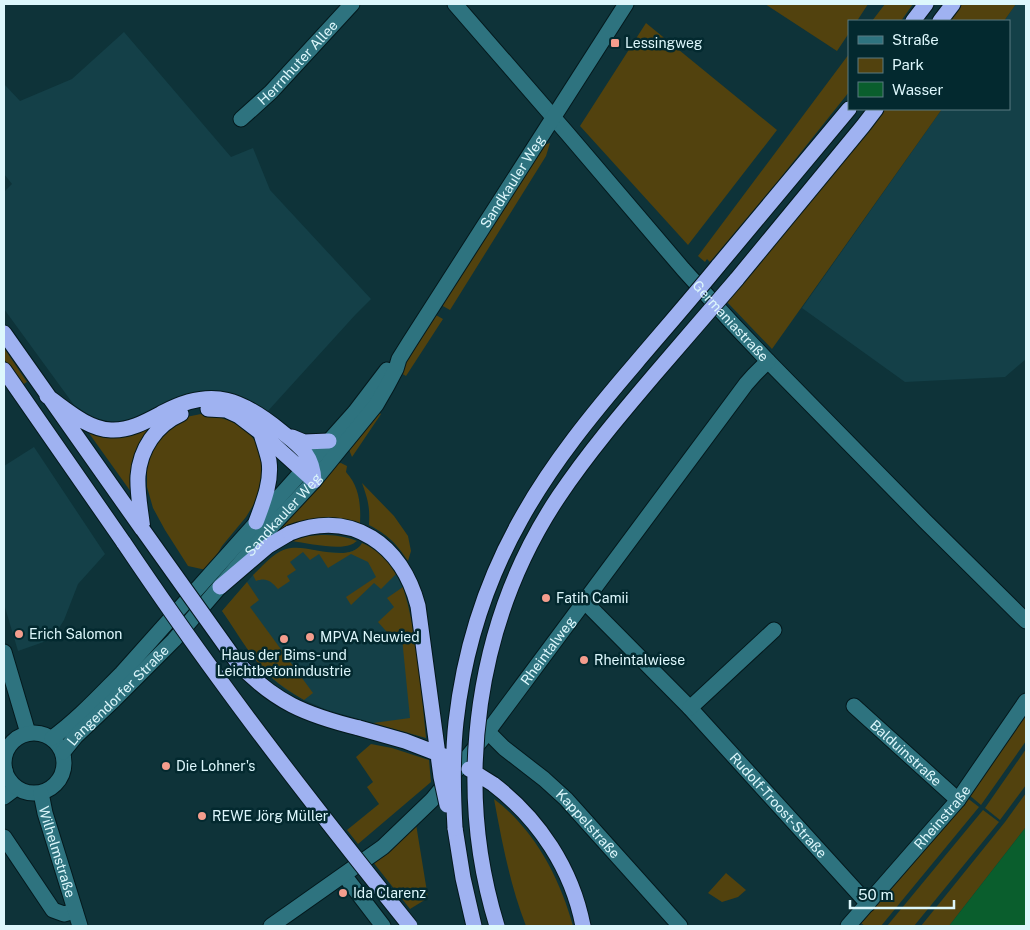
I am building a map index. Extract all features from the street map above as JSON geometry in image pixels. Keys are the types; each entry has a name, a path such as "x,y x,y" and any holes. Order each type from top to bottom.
{"highway":[{"path":"914,20 926,4"},
{"path":"941,20 953,4"},
{"path":"474,926 462,878 455,828 453,786 456,723 467,657 489,586 504,552 521,518 563,453 616,386 848,110"},
{"path":"497,926 480,851 475,756 482,692 488,660 496,630 522,561 558,497 608,430 736,280 875,110"},
{"path":"4,333 237,662 276,697 294,707 322,718 385,735 430,750 484,777 505,793 530,818 554,850 571,882 584,926"},
{"path":"4,370 209,665 338,837 410,926"},
{"path":"48,396 76,416 92,425 107,430 133,427 190,401 207,399 226,400 247,407 268,420 286,435 305,452 309,471"},
{"path":"143,530 138,477 142,456 157,430 174,417 191,411 226,410 239,416 309,471"},
{"path":"256,522 270,478 269,460 261,433"},
{"path":"286,435 304,442 329,441"},
{"path":"220,587 268,546 298,529 322,526 338,527 360,532 378,541 396,558 406,575 418,606 441,777 455,828"}],"street":[{"name":"Herrnhuter Allee","path":"241,119 271,92 352,4"},
{"name":"Germaniastraße","path":"455,4 683,268 768,361 1026,621"},
{"name":"Sandkauler Weg","path":"163,627 256,522 376,406 393,375 399,359 626,4"},
{"name":"Sandkauler Weg","path":"174,640 272,526 329,441 355,412 391,366 399,359"},
{"name":"Rheintalweg","path":"271,926 383,847 432,800 488,732 746,384 768,361"},
{"name":"Rudolf-Troost-Straße","path":"584,602 690,708 868,904"},
{"name":"Langendorfer Straße","path":"52,738 68,726 122,673 163,627"},
{"path":"690,708 774,630"},
{"name":"Langendorfer Straße","path":"63,752 76,736 174,640"},
{"path":"4,652 28,733 11,743 6,751 4,771 16,788 32,794 41,793"},
{"name":"Rheinstraße","path":"848,926 958,800 1026,701"},
{"name":"Balduinstraße","path":"854,706 958,800"},
{"name":"Kappelstraße","path":"488,732 504,748 566,799 680,926"},
{"name":"Langendorfer Straße","path":"28,733 44,734 52,738 63,752 65,766 60,779 55,786 41,793"},
{"path":"4,797 16,788"},
{"name":"Wilhelmstraße","path":"41,793 74,911 80,926"},
{"name":"Wilhelmstraße","path":"4,837 53,910 64,914 74,911"},
{"path":"344,874 383,926"}],"shaded area":[{"path":"1016,4 1026,4 1026,359 1005,377 905,382 802,308 941,110 1010,110 1010,20 1005,20"},
{"path":"124,32 231,157 253,148 270,190 371,299 267,412 250,401 234,395 188,395 134,418 117,422 92,417 74,405 4,309 4,192 12,184 4,174 4,84 20,101 72,79"},
{"path":"34,447 105,554 78,584 64,620 52,639 18,651 4,604 4,466"},
{"path":"362,543 379,553 396,574 403,587 408,604 426,738 327,710 285,689 269,676 222,611 253,575 277,553 290,548 300,548 346,553 355,550"}],"green space":[{"path":"765,4 868,4 858,20 848,20 848,34 837,51"},
{"path":"885,4 913,4 902,20 873,20"},
{"path":"960,4 1016,4 1005,20 949,20"},
{"path":"646,23 777,130 688,245 580,126"},
{"path":"848,55 848,93 710,262 707,259 705,262 698,256"},
{"path":"883,110 941,110 772,349 727,302 846,159"},
{"path":"550,143 546,156 450,310 441,305 541,146"},
{"path":"434,314 443,319 406,376 399,372"},
{"path":"4,348 27,382 22,385 4,359"},
{"path":"377,411 381,414 352,457 348,447"},
{"path":"201,414 216,416 233,422 247,431 258,444 264,462 259,496 246,517 222,546 206,570 188,566 153,508 147,487 147,469 151,451 160,435 186,417"},
{"path":"146,427 149,431 136,499 86,429 104,436 124,437 136,434"},
{"path":"341,463 347,466 346,472 356,489 360,509 360,523 338,519 317,520 307,521 276,531 333,464"},
{"path":"362,483 394,516 408,536 411,551 408,561 391,540 369,525 368,504"},
{"path":"308,536 339,536 357,541 350,545 337,547 292,541"},
{"path":"362,543 382,556 396,574 381,589 374,583 351,605 346,597 376,577 368,562 351,554 328,568 319,554 310,560 303,552 290,562 296,570 287,576 290,581 278,589 263,579 256,581 253,575 270,558 285,549 299,548 339,553 356,549"},
{"path":"247,582 259,600 250,607 313,693 304,700 264,670 222,611"},
{"path":"403,587 416,643 426,738 373,723 410,718 402,638 393,639 378,622 394,607 387,598"},
{"path":"1026,714 1026,741 981,805 968,794"},
{"path":"371,744 392,748 429,760 431,782 358,844 347,830 379,804 367,787 373,782 356,757"},
{"path":"1026,749 1026,785 1000,820 985,808"},
{"path":"1026,793 1026,827 949,926 921,926 1005,822"},
{"path":"966,797 979,807 881,926 865,926 861,923"},
{"path":"494,799 521,825 544,856 561,890 573,926 526,926 511,879"},
{"path":"983,810 999,822 914,926 887,926"},
{"path":"416,824 428,898 410,909 373,862"},
{"path":"726,873 746,890 738,897 722,902 708,893"}],"water":[{"path":"1026,827 1026,926 949,926"}],"place":[{"name":"Lessingweg","path":"615,43"},
{"name":"Fatih Camii","path":"546,598"},
{"name":"Erich Salomon","path":"19,634"},
{"name":"MPVA Neuwied","path":"310,637"},
{"name":"Haus der Bims- und Leichtbetonindustrie","path":"284,639"},
{"name":"Rheintalwiese","path":"584,660"},
{"name":"Die Lohner's","path":"166,766"},
{"name":"REWE Jörg Müller","path":"202,816"},
{"name":"Ida Clarenz","path":"343,893"}]}
